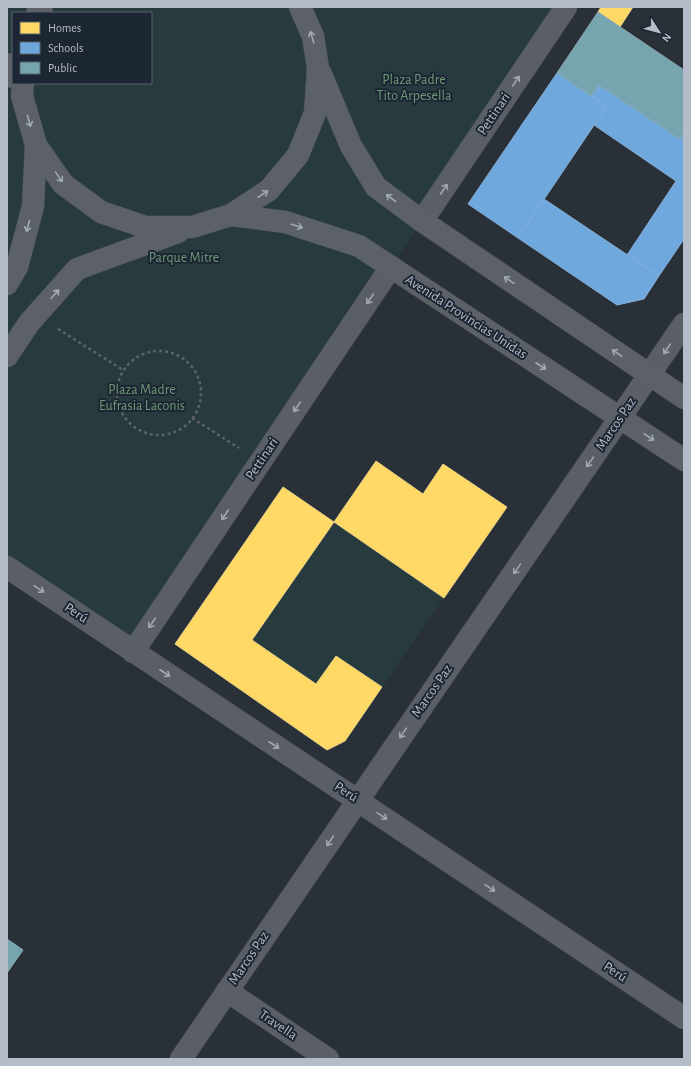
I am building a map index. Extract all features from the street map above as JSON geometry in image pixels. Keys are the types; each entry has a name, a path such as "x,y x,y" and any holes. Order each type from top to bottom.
{"main road":[{"path":"300,7 312,36 318,68 351,146 376,187 422,221 684,398"},
{"path":"7,64 12,75"},
{"path":"7,356 29,323 77,269 192,227 231,215 269,190 298,155 315,113 318,68"},
{"path":"7,284 17,267 33,206 36,145 20,87"},
{"path":"36,145 63,184 101,212 145,227 192,227"},
{"name":"Avenida Provincias Unidas","path":"231,215 285,222 359,246 684,460"}],"street":[{"name":"Pettinari","path":"422,221 566,7"},
{"name":"Pettinari","path":"133,652 391,267"},
{"name":"Marcos Paz","path":"181,1059 684,324"},
{"name":"Perú","path":"7,567 684,1018"},
{"name":"Travella","path":"227,991 328,1059"}],"path":[{"path":"29,323 58,329 123,370"},
{"path":"157,351 170,352 182,358 192,367 198,379 201,393 199,406 192,418 181,429 166,435 150,434 135,428 123,416 117,402 117,385 123,370 132,360 144,354 157,351"},
{"path":"192,418 260,462"}],"green space":[{"name":"Parque Mitre","path":"7,7 566,7 133,652 7,567"},
{"path":"376,461 423,494 443,464 507,507 345,741 327,750 175,644 283,487 334,522"}],"building: Homes":[{"path":"601,7 633,7 620,27 598,12"},
{"path":"376,461 423,494 443,464 507,507 444,598 334,522"},
{"path":"283,487 334,522 252,640 316,684 336,656 382,687 345,741 327,750 175,644"}],"building: Schools":[{"path":"557,73 607,106 518,238 468,204"},
{"path":"599,85 680,139 684,133 684,239 659,276 627,255 676,181 594,125 607,106 591,96"},
{"path":"544,199 659,276 644,299 617,305 518,238"}],"building: Public":[{"path":"598,12 684,70 684,133 680,139 599,85 591,96 557,73"},
{"path":"7,939 23,950 7,973"}],"park label":[{"name":"Plaza Padre Tito Arpesella","path":"414,88"},
{"name":"Plaza Madre Eufrasia Laconis","path":"142,398"}]}
